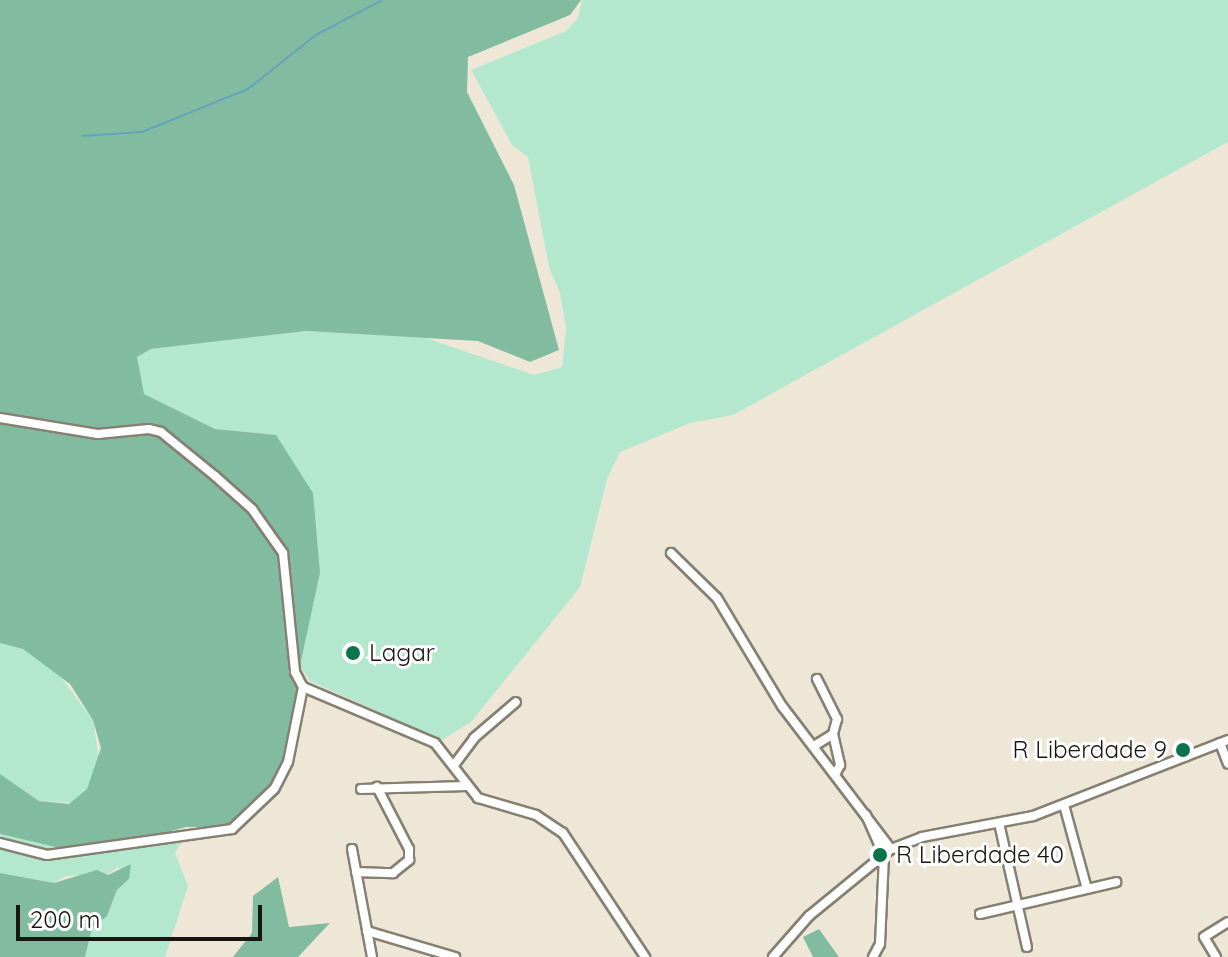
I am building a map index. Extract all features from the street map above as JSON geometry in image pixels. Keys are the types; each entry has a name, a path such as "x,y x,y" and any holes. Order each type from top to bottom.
{"street":[{"path":"0,418 98,434 161,432 224,484 252,509 283,553 295,672 303,687 435,743 467,786 490,806 536,815 563,833 645,957"},
{"path":"671,553 717,598 775,695 863,807 888,853 880,944 873,957"},
{"path":"817,679 837,719 833,734 840,765 836,773"},
{"path":"0,843 47,855 232,829 274,789 288,762 303,687"},
{"path":"454,765 474,738 516,702"},
{"path":"814,746 833,734"},
{"path":"773,957 809,916 888,853 922,837 999,823 1064,805 1224,741 1228,764"},
{"path":"361,789 467,786"},
{"path":"356,872 393,873 409,860 409,849 377,787"},
{"path":"1064,805 1087,889"},
{"path":"999,823 1027,947"},
{"path":"352,849 372,957"},
{"path":"980,914 1116,882"},
{"path":"1216,957 1204,937 1228,922"},
{"path":"367,931 455,957"}],"green space":[{"path":"0,0 581,0 570,15 468,57 467,92 514,185 559,350 530,362 478,341 306,331 151,349 137,357 144,394 215,429 276,435 313,493 320,573 300,666 290,665 288,672 301,685 288,748 274,784 229,827 186,827 128,843 60,848 0,834 0,774 39,801 69,804 87,789 101,748 93,720 70,684 23,649 0,643"},
{"path":"582,0 1228,0 1228,142 733,415 690,423 620,452 607,479 580,587 471,722 442,740 310,681 300,666 320,573 276,435 215,429 143,394 137,357 151,349 306,331 426,338 534,375 562,367 566,328 560,293 549,267 528,157 512,145 471,70 566,31 578,18"},
{"path":"0,643 23,649 57,672 93,720 99,759 87,789 73,803 39,801 0,774"},
{"path":"0,834 60,848 184,838 175,853 188,886 165,957 85,957 92,928 107,916 117,890 129,879 118,867 107,875 66,876 54,883 0,873"},
{"path":"131,864 129,879 117,890 107,916 92,928 85,957 0,957 0,873 54,883 97,870 108,875"},
{"path":"278,877 289,927 330,923 298,957 233,957 252,933 253,896"},
{"path":"819,929 839,957 813,957 803,937"}],"waterway":[{"path":"83,136 142,132 248,89 316,35 382,0"}],"place":[{"name":"Lagar","path":"353,653"},
{"name":"R Liberdade 9","path":"1183,750"},
{"name":"R Liberdade 40","path":"880,855"}]}
